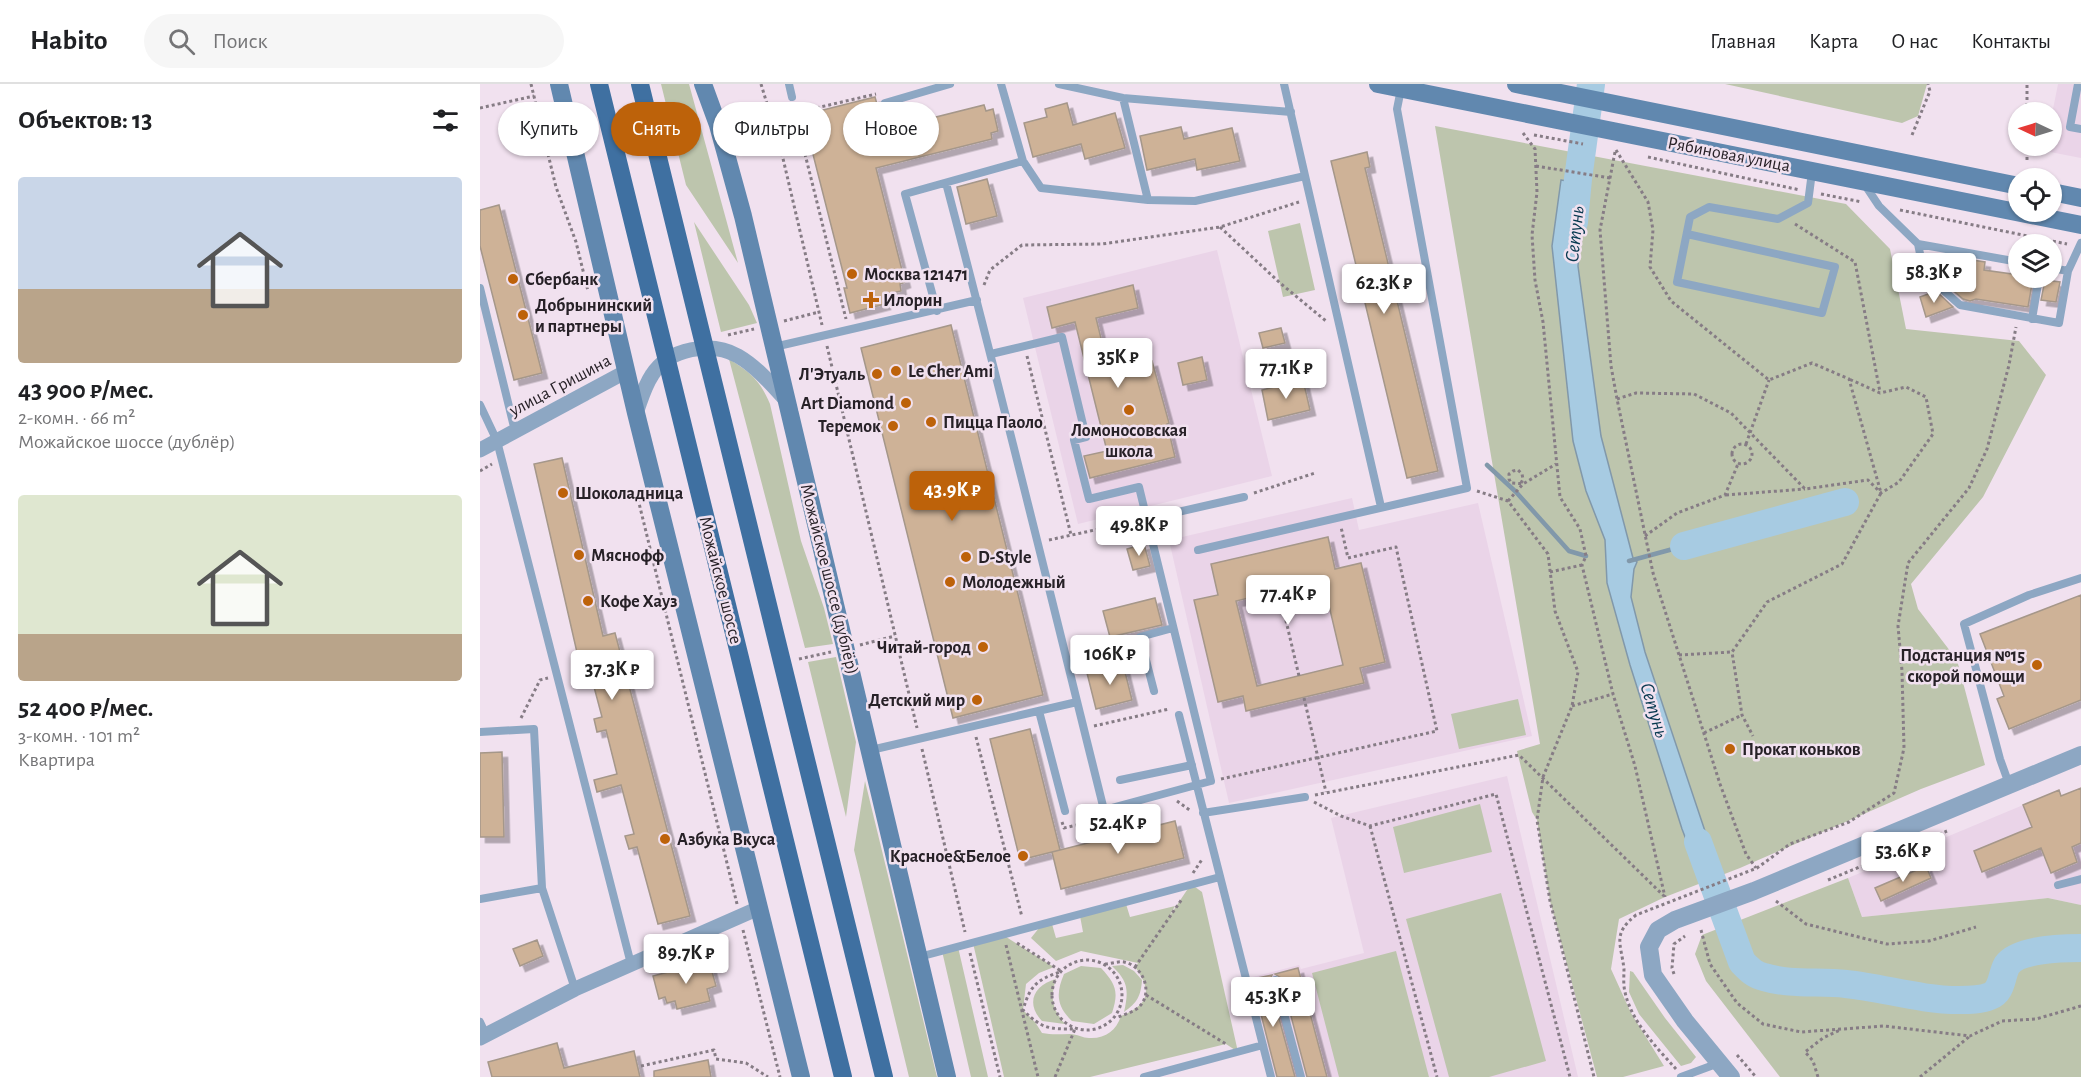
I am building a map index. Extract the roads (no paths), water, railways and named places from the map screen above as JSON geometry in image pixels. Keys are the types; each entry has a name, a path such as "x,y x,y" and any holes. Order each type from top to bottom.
{"main road":[{"path":"559,84 636,413 801,1077"},
{"name":"Можайское шоссе","path":"599,84 843,1077"},
{"path":"640,84 884,1077"},
{"name":"Можайское шоссе (дублёр)","path":"703,84 718,125 743,216 947,1077"},
{"name":"Рябиновая улица","path":"1378,84 2081,225"},
{"name":"Рябиновая улица","path":"1516,84 2008,184"},
{"path":"2062,194 2081,198"}],"street":[{"path":"636,413 653,373 665,360 681,352 698,349 716,349 738,356 758,371 786,400"},
{"name":"улица Гришина","path":"480,450 627,371"},
{"path":"1725,1070 1653,975 1649,947 1659,930 1676,920 1754,891 2081,755"},
{"path":"482,1032 759,908"}],"lane":[{"path":"789,84 796,100"},
{"path":"888,102 950,84"},
{"path":"1001,84 1023,161 1041,188 1148,200 1195,201 1305,176"},
{"path":"1059,84 1123,98 1291,112"},
{"path":"1284,84 1381,507"},
{"path":"2078,84 2070,127 2081,129"},
{"path":"1198,550 1467,488 1397,109 1401,89"},
{"path":"1123,98 1148,200"},
{"path":"937,311 905,194 1023,161"},
{"path":"1687,234 1835,267 1822,313 1677,282 1690,217 1709,207 1778,219 1808,203 1813,171"},
{"path":"1863,181 1879,206 1918,244 1924,273 1960,305 2059,324 2068,271 2080,244"},
{"path":"946,183 991,354 1104,810 1210,781 1139,488 1089,500 1074,440 1086,437 1062,337 991,354"},
{"path":"1918,244 2008,260"},
{"path":"2062,270 2068,271"},
{"path":"480,288 515,431"},
{"path":"2032,319 2037,288"},
{"path":"774,347 977,300"},
{"path":"480,405 497,441 631,964"},
{"path":"1147,519 1245,497"},
{"path":"2010,785 2000,759 1964,624 2029,595 2081,578"},
{"path":"1154,690 1140,637 1173,628"},
{"path":"870,750 1077,702"},
{"path":"1039,711 1063,814"},
{"path":"1179,715 1271,1077"},
{"path":"480,732 534,729 542,888 575,989"},
{"path":"1120,780 1192,765"},
{"path":"1203,813 1305,797"},
{"path":"918,957 1220,877"},
{"path":"2058,885 2081,879"},
{"path":"480,899 542,888"},
{"path":"1275,980 1301,1077"},
{"path":"1144,1077 1263,1045"},
{"path":"1682,1077 1725,1070"}],"water":[{"path":"1561,180 1586,184 1578,266 1601,436 1633,558 1637,562 1631,597 1645,652 1709,843 1723,873 1702,881 1682,829 1630,665 1607,583 1605,540 1586,491 1573,441 1552,246"}],"waterway":[{"name":"Сетунь","path":"1574,222 1591,84"},
{"path":"1487,465 1516,492 1569,551 1586,556"},
{"path":"1684,546 1845,502"},
{"path":"1629,561 1684,546"},
{"name":"Сетунь","path":"1698,842 1742,962 1760,976 1784,981 1846,984 1930,998 1975,999 1994,994 2000,987 2007,965 2021,956 2063,948 2081,948"}],"place":[{"name":"Москва 121471","path":"852,274"},
{"name":"Сбербанк","path":"513,279"},
{"name":"Илорин","path":"871,300"},
{"name":"Добрынинский и партнеры","path":"523,315"},
{"name":"Le Cher Ami","path":"896,371"},
{"name":"Л'Этуаль","path":"877,374"},
{"name":"Art Diamond","path":"906,403"},
{"name":"Ломоносовская школа","path":"1129,410"},
{"name":"Пицца Паоло","path":"931,422"},
{"name":"Теремок","path":"893,426"},
{"name":"Шоколадница","path":"563,493"},
{"name":"Мяснофф","path":"579,555"},
{"name":"D-Style","path":"966,557"},
{"name":"Молодежный","path":"950,582"},
{"name":"Кофе Хауз","path":"588,601"},
{"name":"Читай-город","path":"983,647"},
{"name":"Подстанция №15 скорой помощи","path":"2037,665"},
{"name":"Детский мир","path":"977,700"},
{"name":"Прокат коньков","path":"1730,749"},
{"name":"Азбука Вкуса","path":"665,839"},
{"name":"Красное&Белое","path":"1023,856"}]}
